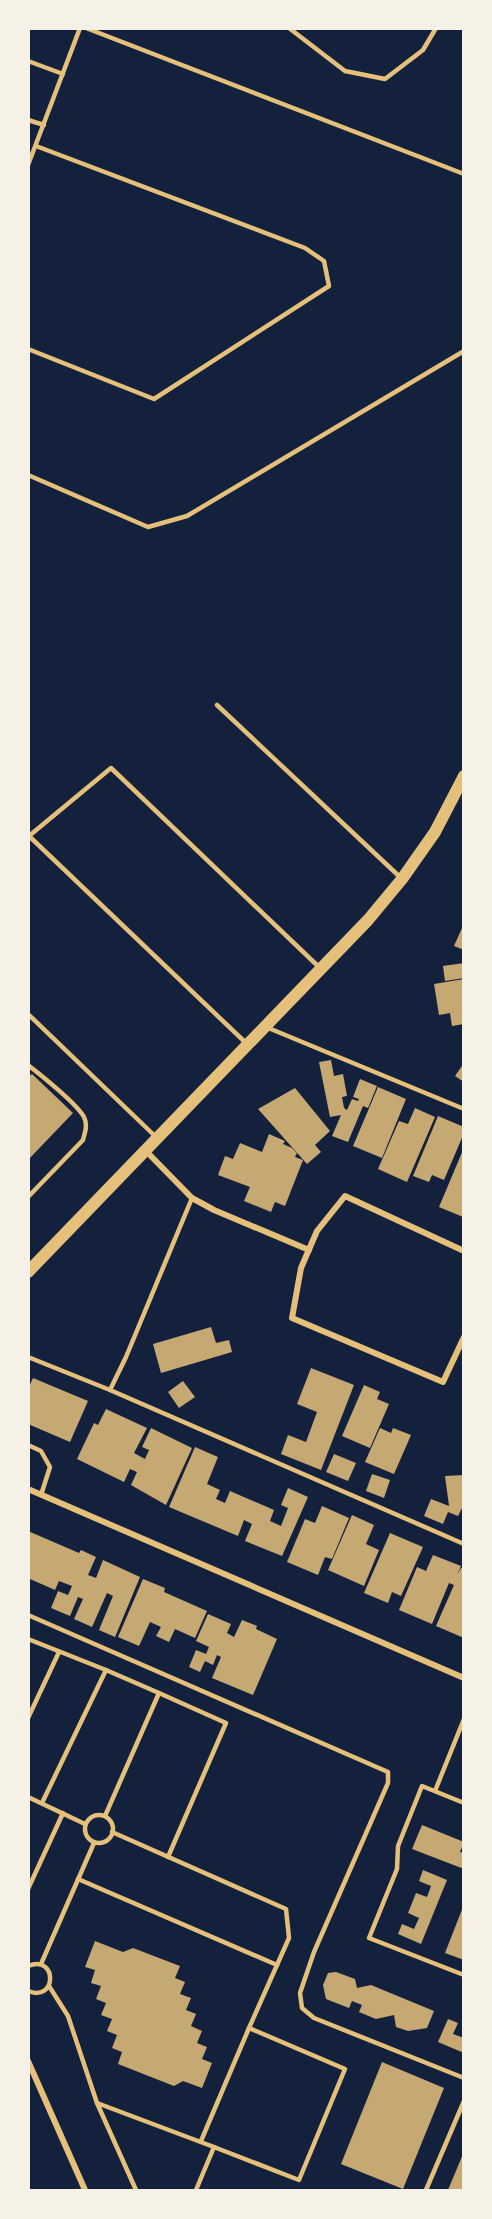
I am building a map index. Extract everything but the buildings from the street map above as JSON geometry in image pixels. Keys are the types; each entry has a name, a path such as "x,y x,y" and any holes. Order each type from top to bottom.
{"main road":[{"path":"28,1272 368,920 402,879 435,832 464,776"}],"street":[{"path":"146,1151 192,1198 214,1210 309,1250"},
{"path":"464,1251 345,1196 317,1231 301,1268 292,1318 443,1382 464,1337"},
{"path":"28,1489 464,1678"},
{"path":"28,2061 85,2190"}],"lane":[{"path":"28,165 80,28"},
{"path":"86,28 464,174"},
{"path":"289,28 345,71 385,79 423,50 436,28"},
{"path":"28,61 63,74"},
{"path":"28,120 44,125"},
{"path":"28,349 154,399 329,286 324,261 305,248 36,146"},
{"path":"28,475 148,527 177,519 197,510 464,351"},
{"path":"218,705 402,879"},
{"path":"247,1045 29,836 111,768 321,969"},
{"path":"28,1014 158,1138"},
{"path":"264,1026 464,1109"},
{"path":"28,1065 84,1117 87,1128 83,1140 28,1197"},
{"path":"110,1390 192,1198"},
{"path":"28,1357 110,1390 464,1544"},
{"path":"28,1445 40,1451 50,1467 41,1495"},
{"path":"28,1615 388,1772 388,1783 314,1952 300,1994 302,2008 314,2018 464,2078"},
{"path":"28,1639 106,1670 226,1723 168,1857"},
{"path":"28,1718 59,1652"},
{"path":"42,1803 106,1670"},
{"path":"105,1816 159,1693"},
{"path":"435,1791 464,1719"},
{"path":"464,1803 422,1786 398,1846 397,1869 369,1938 464,1975"},
{"path":"28,1797 86,1824"},
{"path":"28,1889 63,1813"},
{"path":"105,1816 111,1823 112,1832 107,1840 99,1844 94,1843 87,1837 84,1828 92,1817 105,1816"},
{"path":"112,1832 286,1909 289,1938 201,2141"},
{"path":"41,1964 94,1843"},
{"path":"78,1879 278,1965"},
{"path":"28,1966 41,1964"},
{"path":"41,1964 50,1974 49,1986 68,2016 97,2103 136,2190"},
{"path":"28,1991 39,1993 49,1986"},
{"path":"97,2103 299,2180 345,2069 249,2028"},
{"path":"426,2190 464,2101"},
{"path":"196,2190 214,2147"}]}
